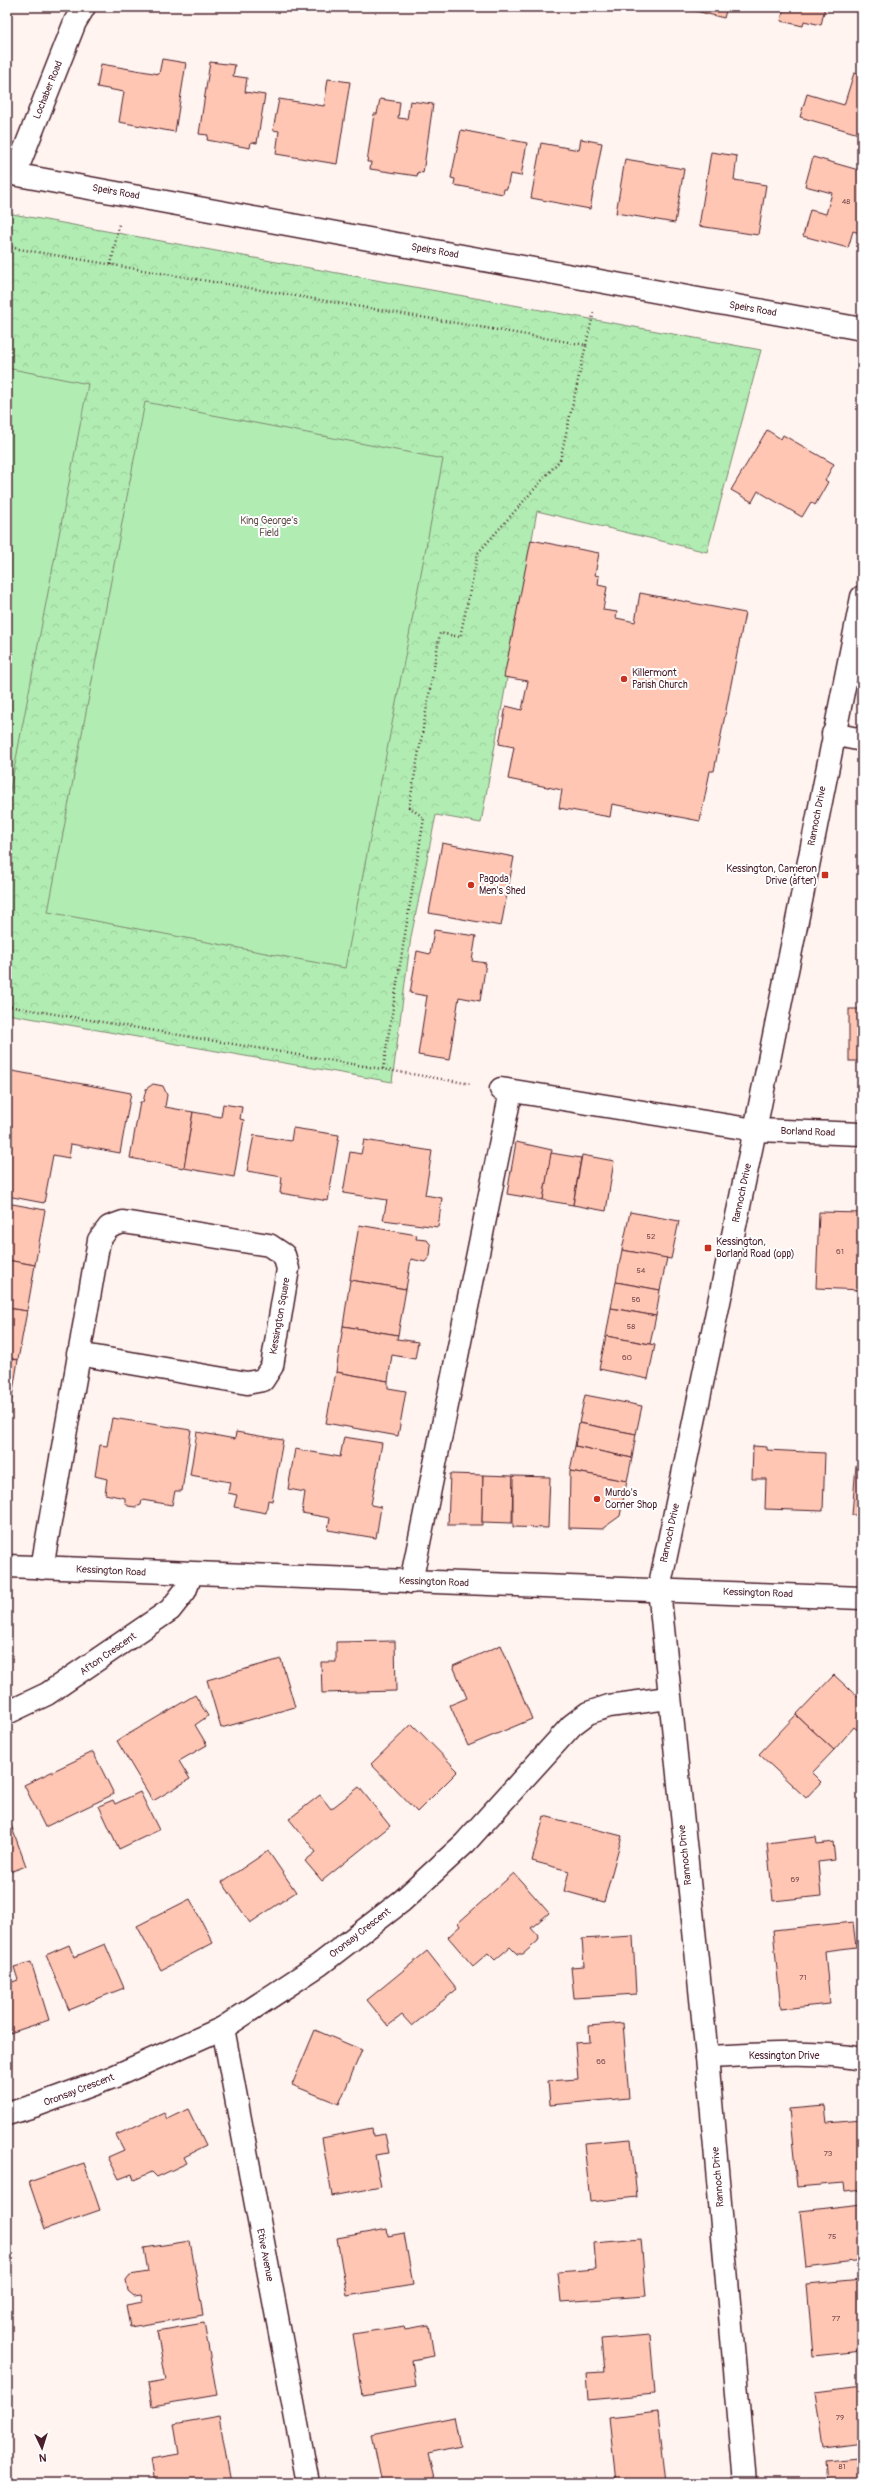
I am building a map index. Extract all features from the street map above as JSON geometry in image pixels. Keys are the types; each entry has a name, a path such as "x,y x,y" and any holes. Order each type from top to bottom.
{"street":[{"name":"Lochaber Road","path":"11,173 75,22 84,7"},
{"name":"Speirs Road","path":"11,173 862,329"},
{"name":"Rannoch Drive","path":"745,2483 707,2057 668,1698 658,1589 755,1130 833,734 862,597"},
{"path":"833,734 862,740"},
{"path":"411,1582 506,1090"},
{"name":"Borland Road","path":"506,1090 755,1130 862,1134"},
{"name":"Kessington Square","path":"42,1568 78,1354 99,1240 110,1228 123,1222 269,1245 284,1255 288,1269 287,1277 272,1366 263,1380 247,1382 78,1354"},
{"name":"Kessington Road","path":"7,1566 191,1575 658,1589 862,1598"},
{"name":"Afton Crescent","path":"7,1714 47,1694 170,1610 185,1591 191,1575"},
{"name":"Oronsay Crescent","path":"7,2114 37,2105 113,2077 223,2028 319,1965 402,1901 465,1843 572,1725 588,1713 609,1706 668,1698"},
{"name":"Etive Avenue","path":"223,2028 308,2483"},
{"name":"Kessington Drive","path":"707,2057 770,2055 847,2056 862,2059"}],"path":[{"path":"111,265 125,194"},
{"path":"7,247 586,345"},
{"path":"383,1069 424,818 409,807 440,633 460,636 478,553 560,460 601,282"},
{"path":"7,1006 506,1090"}],"green space":[{"name":"King George's Field","path":"7,213 761,350 707,552 537,511 481,823 436,815 411,937 392,1082 7,1014"},
{"path":"7,368 88,384 7,806"},
{"path":"145,402 443,459 345,968 48,912"}],"building":[{"path":"680,7 727,7 724,18"},
{"path":"784,7 825,7 821,25 804,21 803,26 781,21"},
{"path":"162,59 186,63 175,132 119,122 124,92 97,87 101,64 159,74"},
{"path":"210,62 235,65 233,76 247,78 245,92 265,95 257,143 251,142 250,148 207,140 208,135 199,134"},
{"path":"854,73 862,75 862,135 800,117 807,94 844,105"},
{"path":"328,79 350,82 337,164 276,154 279,131 273,130 279,99 324,106"},
{"path":"380,99 400,102 398,118 407,119 410,101 433,104 423,173 418,172 417,176 370,169 371,162 367,162 374,114 377,114"},
{"path":"461,130 527,143 521,176 510,174 507,189 504,189 503,194 454,185 455,179 451,178"},
{"path":"581,139 602,143 590,209 531,198 541,143 579,150"},
{"path":"711,152 737,156 734,180 766,185 758,235 699,226"},
{"path":"813,157 862,171 862,234 853,231 848,248 803,236 810,210 826,214 832,193 805,186"},
{"path":"625,159 684,169 675,223 616,213"},
{"path":"767,430 781,439 783,435 834,464 825,480 828,482 815,505 811,502 802,517 758,491 752,502 731,490"},
{"name":"Killermont Parish Church","path":"531,540 599,553 595,575 599,576 598,585 607,587 603,610 617,612 616,618 635,622 640,593 745,613 714,771 710,771 700,821 612,804 610,817 559,808 562,790 508,779 514,747 499,744 506,706 522,710 528,681 504,677"},
{"name":"Pagoda Men's Shed","path":"442,843 514,857 501,926 429,913"},
{"path":"434,930 476,936 472,961 486,963 480,1001 459,997 449,1060 418,1055 427,996 410,993 417,951 430,954"},
{"path":"849,1009 862,1009 862,1061 849,1061"},
{"path":"7,1070 131,1093 120,1153 71,1144 69,1158 53,1155 44,1203 7,1196"},
{"path":"153,1084 163,1086 167,1095 165,1107 193,1112 184,1168 130,1158 140,1102 143,1102 146,1089"},
{"path":"223,1104 242,1107 240,1119 244,1120 234,1177 184,1168 193,1112 221,1117"},
{"path":"293,1128 339,1135 328,1201 280,1193 282,1177 247,1171 254,1135 291,1141"},
{"path":"364,1140 432,1151 425,1195 442,1198 438,1227 383,1220 387,1200 343,1193 350,1152 361,1154"},
{"path":"516,1142 552,1150 543,1200 507,1194"},
{"path":"551,1153 581,1158 573,1205 543,1200"},
{"path":"582,1155 614,1161 606,1211 573,1205"},
{"path":"7,1203 45,1210 35,1265 7,1260"},
{"path":"630,1212 679,1221 671,1259 622,1250"},
{"path":"819,1212 862,1213 862,1290 816,1288"},
{"path":"359,1225 417,1235 416,1239 427,1240 431,1245 430,1256 425,1262 411,1259 406,1289 350,1280"},
{"path":"622,1250 667,1258 660,1290 616,1282"},
{"path":"7,1260 35,1265 27,1311 7,1308"},
{"path":"350,1280 406,1289 398,1335 343,1326"},
{"path":"616,1282 660,1290 656,1316 611,1308"},
{"path":"7,1308 27,1311 18,1360 7,1358"},
{"path":"611,1308 656,1316 650,1344 606,1336"},
{"path":"343,1326 398,1335 397,1339 418,1342 415,1359 392,1355 388,1381 336,1372"},
{"path":"606,1336 655,1345 648,1379 599,1369"},
{"path":"7,1358 18,1360 10,1410 7,1410"},
{"path":"336,1372 388,1381 388,1388 406,1391 398,1436 326,1423"},
{"path":"585,1395 642,1406 636,1434 579,1423"},
{"path":"112,1418 191,1430 182,1491 175,1491 172,1505 142,1500 141,1505 136,1507 128,1506 125,1502 125,1498 105,1494 107,1479 95,1476 100,1445 107,1446"},
{"path":"579,1423 636,1434 632,1458 575,1446"},
{"path":"197,1432 235,1439 236,1432 283,1440 272,1501 268,1500 266,1513 234,1507 237,1495 228,1493 230,1482 190,1475"},
{"path":"344,1437 382,1443 371,1505 381,1507 376,1538 328,1530 330,1518 302,1513 305,1492 288,1489 295,1449 340,1457"},
{"path":"575,1446 632,1458 627,1481 570,1471"},
{"path":"753,1446 767,1447 767,1450 825,1453 823,1511 765,1509 766,1479 752,1479"},
{"path":"856,1465 862,1465 862,1515 852,1515"},
{"name":"Murdo's Corner Shop","path":"570,1471 627,1481 620,1516 602,1529 569,1528"},
{"path":"450,1474 483,1475 482,1525 448,1525"},
{"path":"483,1475 513,1476 512,1523 482,1522"},
{"path":"513,1476 550,1477 548,1528 513,1527"},
{"path":"395,1641 396,1691 322,1693 321,1662 336,1662 336,1642"},
{"path":"501,1645 532,1719 468,1746 450,1705 467,1698 453,1666"},
{"path":"281,1659 295,1707 221,1728 207,1680"},
{"path":"834,1675 862,1701 862,1734 854,1727 834,1750 796,1715"},
{"path":"195,1695 208,1716 195,1725 207,1745 179,1761 190,1779 153,1801 117,1741"},
{"path":"796,1715 834,1750 812,1773 821,1782 806,1798 759,1754"},
{"path":"412,1724 458,1771 417,1812 371,1764"},
{"path":"93,1752 114,1794 45,1827 24,1785"},
{"path":"359,1787 390,1826 322,1881 305,1861 316,1852 289,1819 320,1795 331,1809"},
{"path":"140,1792 159,1830 119,1849 99,1806 113,1800 115,1804"},
{"path":"7,1814 26,1866 7,1873"},
{"path":"544,1816 622,1836 604,1902 564,1891 569,1871 532,1861"},
{"path":"816,1837 817,1844 833,1842 835,1860 818,1862 821,1896 773,1901 767,1843"},
{"path":"268,1851 296,1892 250,1923 222,1882"},
{"path":"514,1873 549,1913 531,1928 539,1937 538,1941 523,1954 517,1954 510,1947 495,1960 488,1953 473,1966 448,1937 460,1926 458,1923"},
{"path":"190,1899 213,1943 161,1970 137,1926"},
{"path":"853,1922 856,1947 825,1951 830,2004 781,2009 773,1930"},
{"path":"633,1936 636,1994 574,1998 571,1967 584,1966 582,1939"},
{"path":"105,1944 124,1988 69,2010 46,1955 69,1945 74,1957"},
{"path":"427,1951 457,1989 412,2026 402,2015 388,2026 367,2000"},
{"path":"31,1962 49,2020 7,2034 7,1984 18,1980 14,1967"},
{"path":"623,2023 629,2098 550,2105 548,2081 578,2079 575,2043 590,2042 589,2026"},
{"path":"315,2030 362,2050 339,2104 292,2085"},
{"path":"825,2106 827,2123 862,2120 862,2190 845,2192 844,2183 797,2187 789,2109"},
{"path":"188,2109 206,2146 184,2157 187,2163 157,2177 152,2172 134,2180 132,2174 119,2179 108,2157 124,2150 116,2135 164,2113 167,2119"},
{"path":"372,2128 373,2136 385,2134 389,2153 375,2155 381,2187 332,2196 322,2138"},
{"path":"631,2139 637,2197 590,2202 584,2143"},
{"path":"84,2163 100,2210 45,2229 29,2182"},
{"path":"862,2204 862,2261 806,2268 800,2211"},
{"path":"387,2229 388,2236 404,2233 413,2285 347,2296 337,2238"},
{"path":"641,2239 646,2296 561,2302 558,2272 596,2269 594,2243"},
{"path":"190,2241 203,2315 130,2327 126,2305 143,2302 141,2295 134,2296 128,2291 126,2280 130,2275 148,2272 144,2248"},
{"path":"862,2279 862,2351 813,2356 807,2284"},
{"path":"204,2323 217,2395 152,2406 148,2383 166,2380 157,2331"},
{"path":"429,2325 434,2356 412,2360 416,2387 363,2396 353,2334 404,2326 405,2329"},
{"path":"650,2335 655,2394 588,2400 586,2373 604,2372 601,2339"},
{"path":"862,2386 862,2443 823,2448 815,2392"},
{"path":"658,2412 666,2483 616,2483 609,2418"},
{"path":"219,2416 231,2483 154,2483 150,2459 179,2454 174,2424"},
{"path":"454,2417 460,2447 428,2454 435,2483 382,2483 372,2434"},
{"path":"858,2458 862,2483 827,2483 825,2461"}],"place":[{"name":"Killermont Parish Church","path":"624,679"},
{"name":"Kessington, Cameron Drive (after)","path":"825,875"},
{"name":"Pagoda Men's Shed","path":"471,885"},
{"name":"Kessington, Borland Road (opp)","path":"708,1248"},
{"name":"Murdo's Corner Shop","path":"597,1499"}]}
